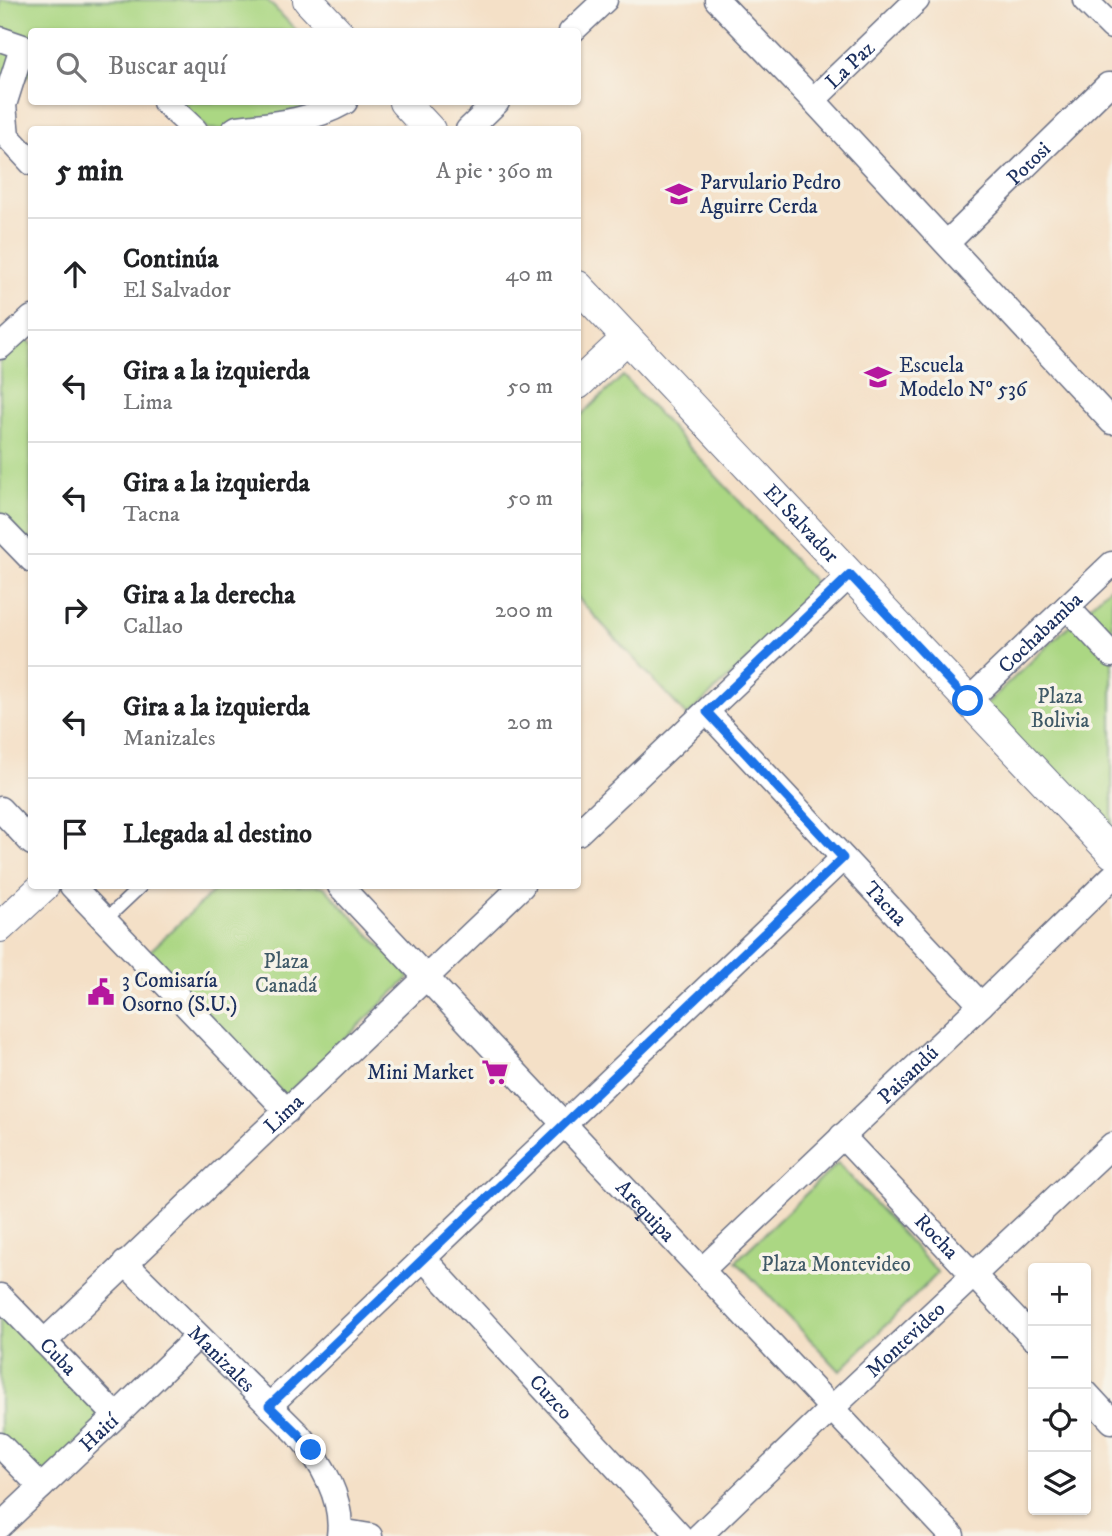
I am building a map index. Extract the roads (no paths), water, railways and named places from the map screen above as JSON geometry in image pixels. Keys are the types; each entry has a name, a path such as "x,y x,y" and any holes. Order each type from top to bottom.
{"street":[{"path":"308,0 334,28"},
{"path":"575,28 605,0"},
{"path":"717,0 1112,422"},
{"name":"La Paz","path":"813,100 917,0"},
{"path":"1085,0 1112,27"},
{"path":"18,46 4,105 7,136 28,159"},
{"name":"Potosi","path":"947,243 1111,86"},
{"path":"168,105 191,126"},
{"path":"249,126 303,118 326,112 339,105"},
{"path":"407,105 426,126"},
{"path":"472,126 494,105"},
{"name":"El Salvador","path":"581,289 1112,853"},
{"path":"0,347 28,322"},
{"path":"581,381 627,338"},
{"path":"0,527 28,556"},
{"name":"Cochabamba","path":"968,701 1112,564"},
{"path":"581,830 850,575"},
{"path":"1067,607 1112,655"},
{"name":"Tacna","path":"707,712 981,1005"},
{"path":"0,809 28,838"},
{"path":"269,1406 843,858"},
{"name":"Paisandú","path":"702,1270 1112,877"},
{"path":"0,927 41,889"},
{"path":"75,889 287,1111"},
{"name":"Arequipa","path":"343,889 952,1536"},
{"name":"Lima","path":"44,1342 519,889"},
{"name":"Rocha","path":"842,1136 1028,1333"},
{"name":"Montevideo","path":"699,1536 1112,1146"},
{"name":"Cuzco","path":"424,1258 680,1536"},
{"name":"Manizales","path":"125,1263 298,1434 322,1466 337,1507 340,1533"},
{"name":"Cuba","path":"0,1297 116,1416"},
{"name":"Haití","path":"0,1527 198,1336"},
{"path":"1091,1398 1112,1421"},
{"path":"0,1445 41,1487"},
{"path":"340,1533 370,1536"}],"lane":[{"path":"105,920 138,889"}],"place":[{"name":"Parvulario Pedro Aguirre Cerda","path":"679,194"},
{"name":"Escuela Modelo Nº 536","path":"878,377"},
{"name":"3 Comisaría Osorno (S.U.)","path":"101,992"},
{"name":"Mini Market","path":"495,1072"}],"park label":[{"name":"Plaza Bolivia","path":"1060,708"},
{"name":"Plaza Canadá","path":"286,973"},
{"name":"Plaza Montevideo","path":"836,1264"}]}
